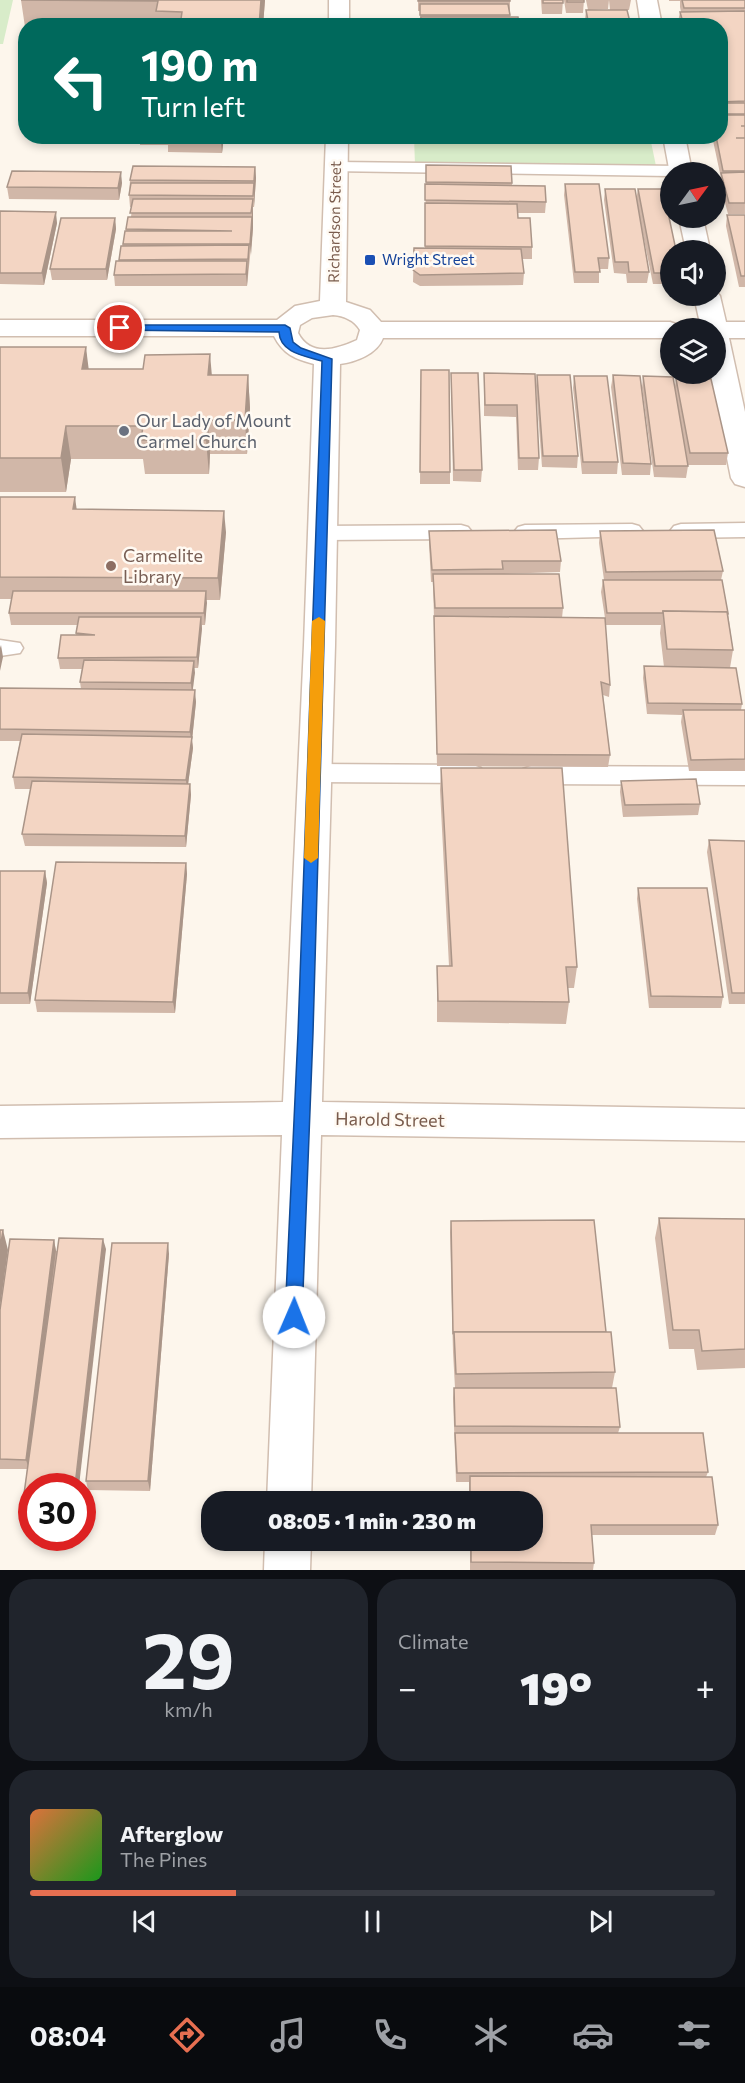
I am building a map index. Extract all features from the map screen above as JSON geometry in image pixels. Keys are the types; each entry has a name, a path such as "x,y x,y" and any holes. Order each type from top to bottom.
{"street":[{"path":"339,0 339,18"},
{"path":"646,0 649,18"},
{"name":"Richardson Street","path":"333,307 337,144"},
{"path":"676,144 679,162"},
{"path":"333,307 345,308 364,317 373,330 368,344 360,350 327,359 297,351 289,344 285,336 285,328 302,312 333,307"},
{"path":"0,328 285,328"},
{"path":"726,329 745,330"},
{"path":"373,330 660,330"},
{"path":"289,1491 327,359"},
{"path":"726,384 745,478"},
{"name":"Harold Street","path":"0,1122 301,1118 745,1125"},
{"path":"287,1570 288,1551"}],"lane":[{"path":"336,167 660,172"},
{"path":"510,532 745,531"},
{"path":"321,533 486,532"},
{"path":"314,773 745,776"}],"green space":[{"path":"0,0 13,0 3,44 0,44"},
{"path":"414,144 651,144 656,166 415,165"}],"building":[{"path":"21,0 261,0 260,18 181,18 182,12 156,11 158,1"},
{"path":"510,0 510,1 418,1"},
{"path":"543,0 563,0 563,3 543,3"},
{"path":"567,0 584,0 584,2 567,2"},
{"path":"682,0 745,0 745,8 684,8"},
{"path":"420,4 508,4 510,15 420,15"},
{"path":"586,10 627,10 629,18 588,18"},
{"path":"745,11 745,101 728,102 728,18 682,18 680,12"},
{"path":"518,17 518,18 421,18"},
{"path":"728,103 745,103 745,114 728,114"},
{"path":"728,115 745,115 745,171 726,171 726,162 721,162 718,144 728,144"},
{"path":"426,165 511,166 512,183 426,182"},
{"path":"133,166 255,167 254,181 130,180"},
{"path":"12,171 121,172 118,188 7,187"},
{"path":"745,172 745,203 729,203 726,192 726,173"},
{"path":"131,183 254,183 253,196 129,195"},
{"path":"425,184 545,186 546,202 425,200"},
{"path":"565,184 599,184 609,258 598,258 600,272 575,272"},
{"path":"605,189 635,189 649,272 629,272 628,262 615,262"},
{"path":"638,189 660,189 660,228 671,228 674,240 660,240 660,273 654,273"},
{"path":"133,199 253,199 251,213 130,213"},
{"path":"425,203 517,204 518,218 530,218 532,247 425,246"},
{"path":"0,211 56,212 42,273 0,273"},
{"path":"727,215 745,215 745,276 741,276"},
{"path":"128,217 252,217 250,244 123,244 125,231 232,231 126,229"},
{"path":"61,218 115,218 106,269 50,269"},
{"path":"249,245 248,259 119,260 121,246"},
{"path":"414,248 521,249 524,273 420,275 413,270"},
{"path":"116,261 247,261 246,274 114,275"},
{"path":"0,347 86,347 82,369 143,369 145,355 210,354 208,375 248,375 245,420 208,420 206,440 141,440 143,426 66,426 61,458 0,458"},
{"path":"421,370 449,370 450,472 420,472"},
{"path":"451,373 478,373 482,470 454,470"},
{"path":"484,373 535,374 539,458 519,458 517,405 485,405"},
{"path":"537,375 570,375 578,456 543,456"},
{"path":"613,375 640,376 651,464 623,463"},
{"path":"574,376 607,376 618,462 583,462"},
{"path":"643,376 660,377 660,384 674,384 688,466 655,466"},
{"path":"677,384 712,384 728,453 690,453"},
{"name":"Carmelite Library","path":"0,497 75,497 73,509 224,511 218,578 0,577"},
{"path":"556,530 561,561 502,561 503,569 432,570 429,531"},
{"path":"714,530 723,571 606,572 600,531"},
{"path":"433,574 559,574 563,608 435,608"},
{"path":"603,580 722,580 728,613 663,611 663,613 607,613"},
{"path":"13,591 206,591 204,613 9,613"},
{"path":"663,611 727,612 733,650 667,649"},
{"path":"434,616 605,618 610,685 601,682 610,755 437,754"},
{"path":"79,617 201,617 197,657 58,658 61,635 95,635 76,633"},
{"path":"84,660 194,661 191,683 80,682"},
{"path":"644,666 736,668 742,704 648,703"},
{"path":"0,688 195,690 190,732 0,729"},
{"path":"683,710 745,710 745,759 691,760"},
{"path":"22,734 192,737 186,780 13,777"},
{"path":"441,768 562,768 577,967 566,967 569,1002 438,1001 437,966 452,966"},
{"path":"696,779 700,804 625,805 621,781"},
{"path":"32,781 190,784 185,836 22,834"},
{"path":"709,840 745,841 745,993 732,993"},
{"path":"56,862 186,863 173,1002 35,1000"},
{"path":"0,871 45,871 28,993 0,993"},
{"path":"638,888 707,888 723,997 651,996"},
{"path":"659,1218 745,1219 745,1349 702,1351 699,1330 673,1330"},
{"path":"594,1220 606,1332 453,1333 451,1221"},
{"path":"0,1230 3,1230 0,1249"},
{"path":"59,1238 103,1239 76,1473 27,1473"},
{"path":"10,1239 54,1240 26,1460 0,1459 0,1310"},
{"path":"112,1243 168,1243 148,1481 96,1481 96,1473 87,1473"},
{"path":"454,1332 611,1332 615,1372 456,1374"},
{"path":"454,1388 616,1388 620,1427 455,1426"},
{"path":"455,1433 703,1433 708,1472 457,1473"},
{"path":"470,1476 712,1477 718,1525 591,1525 594,1563 471,1562 471,1551 543,1551 543,1491 470,1491"}],"slow traffic":[{"path":"311,858 319,621"}],"place":[{"name":"Wright Street","path":"370,260"},
{"name":"Our Lady of Mount Carmel Church","path":"124,431"},
{"name":"Carmelite Library","path":"111,566"}],"route":[{"path":"120,328 285,328 285,336 289,344 297,351 327,359 306,1033 296,1224 294,1317"}]}
